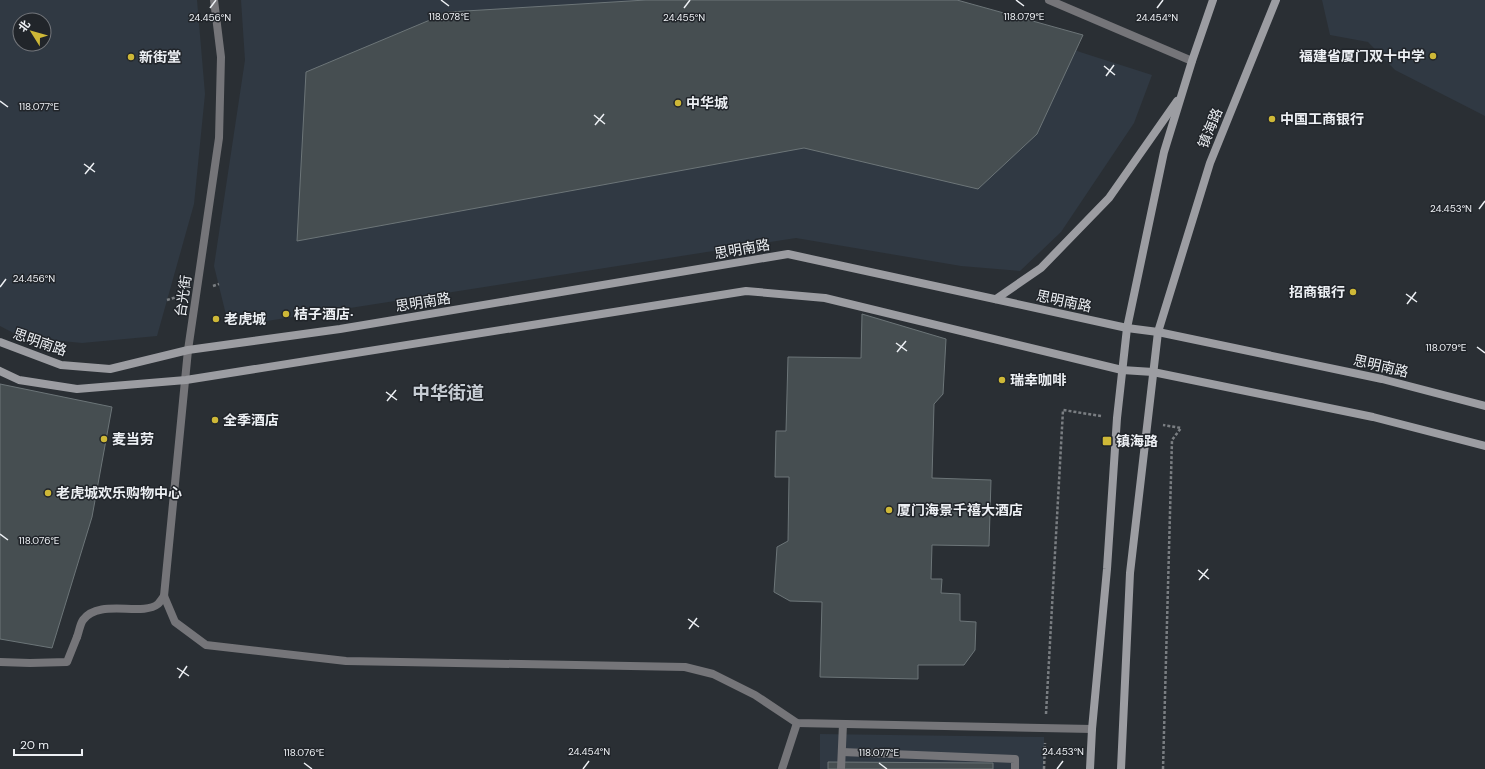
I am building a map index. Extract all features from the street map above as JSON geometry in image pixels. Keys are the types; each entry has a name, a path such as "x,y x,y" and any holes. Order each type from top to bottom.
{"main road":[{"path":"1090,769 1092,729 1107,569 1122,370 1127,328 1164,152 1192,61 1213,0"},
{"name":"镇海路","path":"1121,769 1130,573 1158,332 1210,164 1276,0"},
{"path":"996,299 1041,268 1109,198 1181,96"},
{"name":"思明南路","path":"0,342 61,365 110,369 188,350 340,329 788,254 1127,328 1158,332 1382,379 1485,406"},
{"path":"0,371 19,380 76,390 186,380 746,291 825,298 1122,370 1153,372 1373,416 1485,446"}],"street":[{"name":"台光街","path":"164,596 188,350 219,138 221,57 214,0"},
{"path":"1049,0 1192,61"},
{"path":"164,596 175,622 206,646 346,661 685,667 713,674 755,696 797,722 1092,729"},
{"path":"0,662 67,662 83,619 94,612 108,608 149,608 158,604 164,596"},
{"path":"782,769 797,722"},
{"path":"842,769 843,724"},
{"path":"842,752 1015,759 1015,769"}],"shaded area":[{"path":"0,0 197,0 205,94 194,204 157,336 82,343 21,337 0,326"},
{"path":"241,0 954,0 1080,52 1152,75 1134,123 1061,232 1020,271 961,266 796,238 229,327 214,266 245,60"},
{"name":"福建省厦门双十中学","path":"1322,0 1485,0 1485,116 1395,70 1368,42 1330,35"},
{"path":"820,734 1044,737 1044,769 820,769"}],"building":[{"name":"中华城","path":"646,0 957,0 1083,35 1037,134 978,189 804,148 297,241 306,72 449,12"},
{"name":"厦门海景千禧大酒店","path":"862,314 946,339 943,394 934,404 932,478 991,480 989,546 932,545 931,579 942,579 941,593 960,594 960,621 976,622 975,650 964,665 918,665 918,679 820,677 822,602 790,601 774,592 777,547 788,541 789,477 775,477 776,431 786,431 788,357 861,358"},
{"name":"老虎城欢乐购物中心","path":"0,384 112,407 92,517 52,648 0,639"},
{"path":"828,762 993,763 993,769 828,769"}],"place":[{"name":"福建省厦门双十中学","path":"1433,56"},
{"name":"新街堂","path":"131,57"},
{"name":"中华城","path":"678,103"},
{"name":"中国工商银行","path":"1272,119"},
{"name":"招商银行","path":"1353,292"},
{"name":"桔子酒店·","path":"286,314"},
{"name":"老虎城","path":"216,319"},
{"name":"瑞幸咖啡","path":"1002,380"},
{"name":"全季酒店","path":"215,420"},
{"name":"麦当劳","path":"104,439"},
{"name":"镇海路","path":"1107,441"},
{"name":"老虎城欢乐购物中心","path":"48,493"},
{"name":"厦门海景千禧大酒店","path":"889,510"}],"district":[{"name":"中华街道","path":"448,393"}]}
